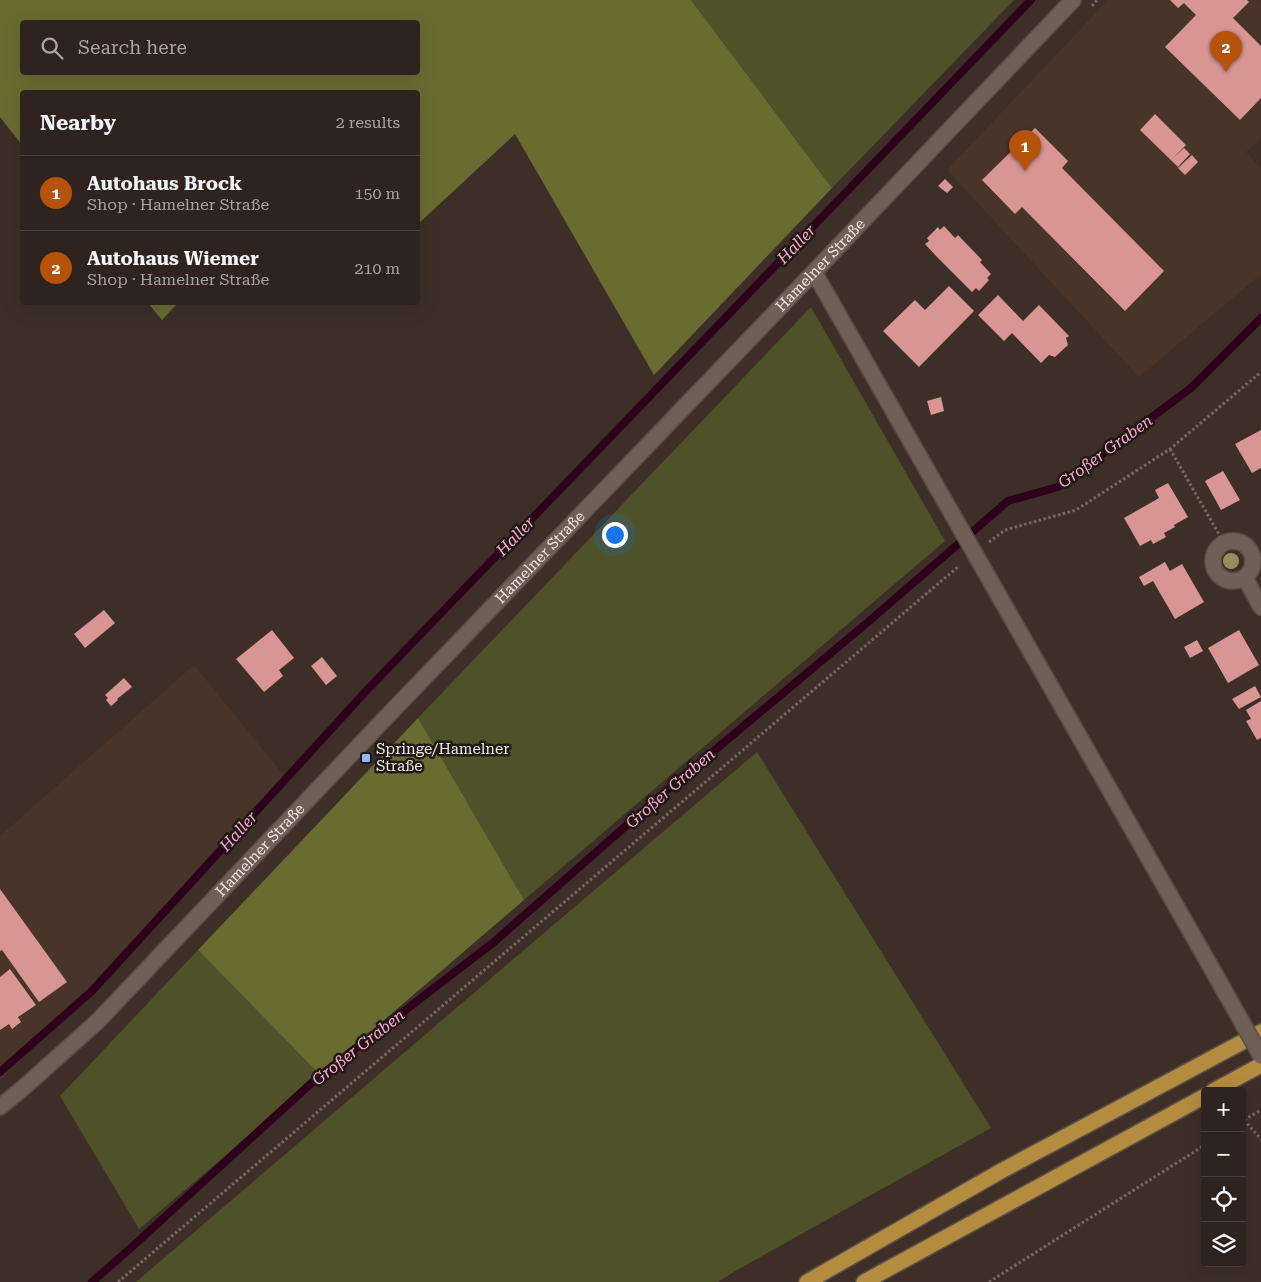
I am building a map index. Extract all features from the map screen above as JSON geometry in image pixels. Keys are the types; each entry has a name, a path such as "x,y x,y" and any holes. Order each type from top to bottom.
{"highway":[{"path":"807,1282 1003,1170 1261,1032"},
{"path":"1220,1087 1261,1065"},
{"path":"864,1282 1201,1098"}],"street":[{"name":"Hamelner Straße","path":"0,1106 22,1089 98,1021 360,744 1073,0"},
{"path":"814,272 1261,1056"},
{"path":"1235,541 1242,543 1249,548 1253,556 1254,564 1251,572 1237,582 1221,578 1215,571 1213,563 1214,554 1224,543 1235,541"},
{"path":"1245,578 1261,607"}],"path":[{"path":"118,1282 971,547 1005,530 1076,510 1170,449 1261,372"},
{"path":"1170,449 1224,543"},
{"path":"1246,1118 1261,1110"},
{"path":"1246,1123 1261,1139"},
{"path":"989,1282 1201,1147"}],"shaded area":[{"path":"1108,0 1258,0 1261,3 1261,138 1246,152 1261,168 1261,274 1139,377 947,170"},
{"path":"194,665 286,778 0,1081 0,836"}],"green space":[{"path":"0,0 691,0 832,188 654,375 515,134 420,222 420,90 20,90 20,142 0,117"},
{"path":"691,0 1014,0 832,188"},
{"path":"150,305 176,305 162,320"},
{"path":"811,307 945,541 524,900 418,718"},
{"path":"418,718 524,900 320,1075 198,950"},
{"path":"757,752 991,1128 718,1282 136,1282 544,933"},
{"path":"198,950 320,1075 139,1229 60,1096"}],"building":[{"path":"1170,0 1247,0 1249,2 1233,18 1261,46 1261,98 1240,120 1165,47 1196,15 1184,3 1178,8"},
{"path":"1155,114 1186,145 1172,159 1184,148 1190,154 1178,167 1140,130"},
{"path":"1035,128 1068,161 1062,168 1164,271 1125,311 1022,207 1015,214 982,180"},
{"path":"1192,155 1198,162 1185,175 1178,168"},
{"path":"945,179 953,187 947,193 938,186"},
{"path":"944,226 955,238 958,235 982,260 980,262 991,274 987,278 989,280 979,291 976,288 972,292 925,244 929,241 927,238 938,227 940,230"},
{"path":"949,286 974,311 919,367 883,331 915,300 925,310"},
{"path":"998,295 1023,321 1039,305 1069,336 1066,338 1068,345 1055,357 1049,355 1041,363 1012,333 1004,341 978,315"},
{"path":"941,397 944,411 931,415 927,401"},
{"path":"1261,430 1261,468 1252,473 1235,444"},
{"path":"1223,471 1240,500 1221,510 1205,481"},
{"path":"1168,483 1188,517 1164,533 1166,537 1153,544 1151,540 1140,546 1124,518 1159,498 1155,490"},
{"path":"1165,562 1170,571 1182,564 1204,602 1175,619 1153,581 1144,586 1139,577"},
{"path":"104,610 115,623 85,648 74,634"},
{"path":"272,630 294,658 279,670 283,676 264,692 236,659"},
{"path":"1239,630 1259,665 1228,683 1208,648"},
{"path":"1197,640 1203,651 1190,658 1184,647"},
{"path":"322,657 337,676 326,685 311,666"},
{"path":"124,678 132,687 111,706 106,700 108,698 105,695"},
{"path":"1255,686 1261,697 1239,709 1232,699"},
{"path":"1261,701 1261,738 1257,740 1246,721 1251,719 1246,710"},
{"path":"0,889 67,982 39,1002 2,950 0,951"},
{"path":"10,969 36,1005 18,1017 21,1022 12,1029 9,1024 0,1030 0,977"}],"waterway":[{"name":"Haller","path":"0,1072 92,991 367,690 1031,0"},
{"name":"Großer Graben","path":"92,1282 317,1078 494,942 660,796 868,622 1008,501 1058,487 1191,388 1261,318"}],"place":[{"name":"Autohaus Wiemer","path":"1226,72"},
{"name":"Autohaus Brock","path":"1025,171"},
{"name":"Springe/Hamelner Straße","path":"366,758"}]}
